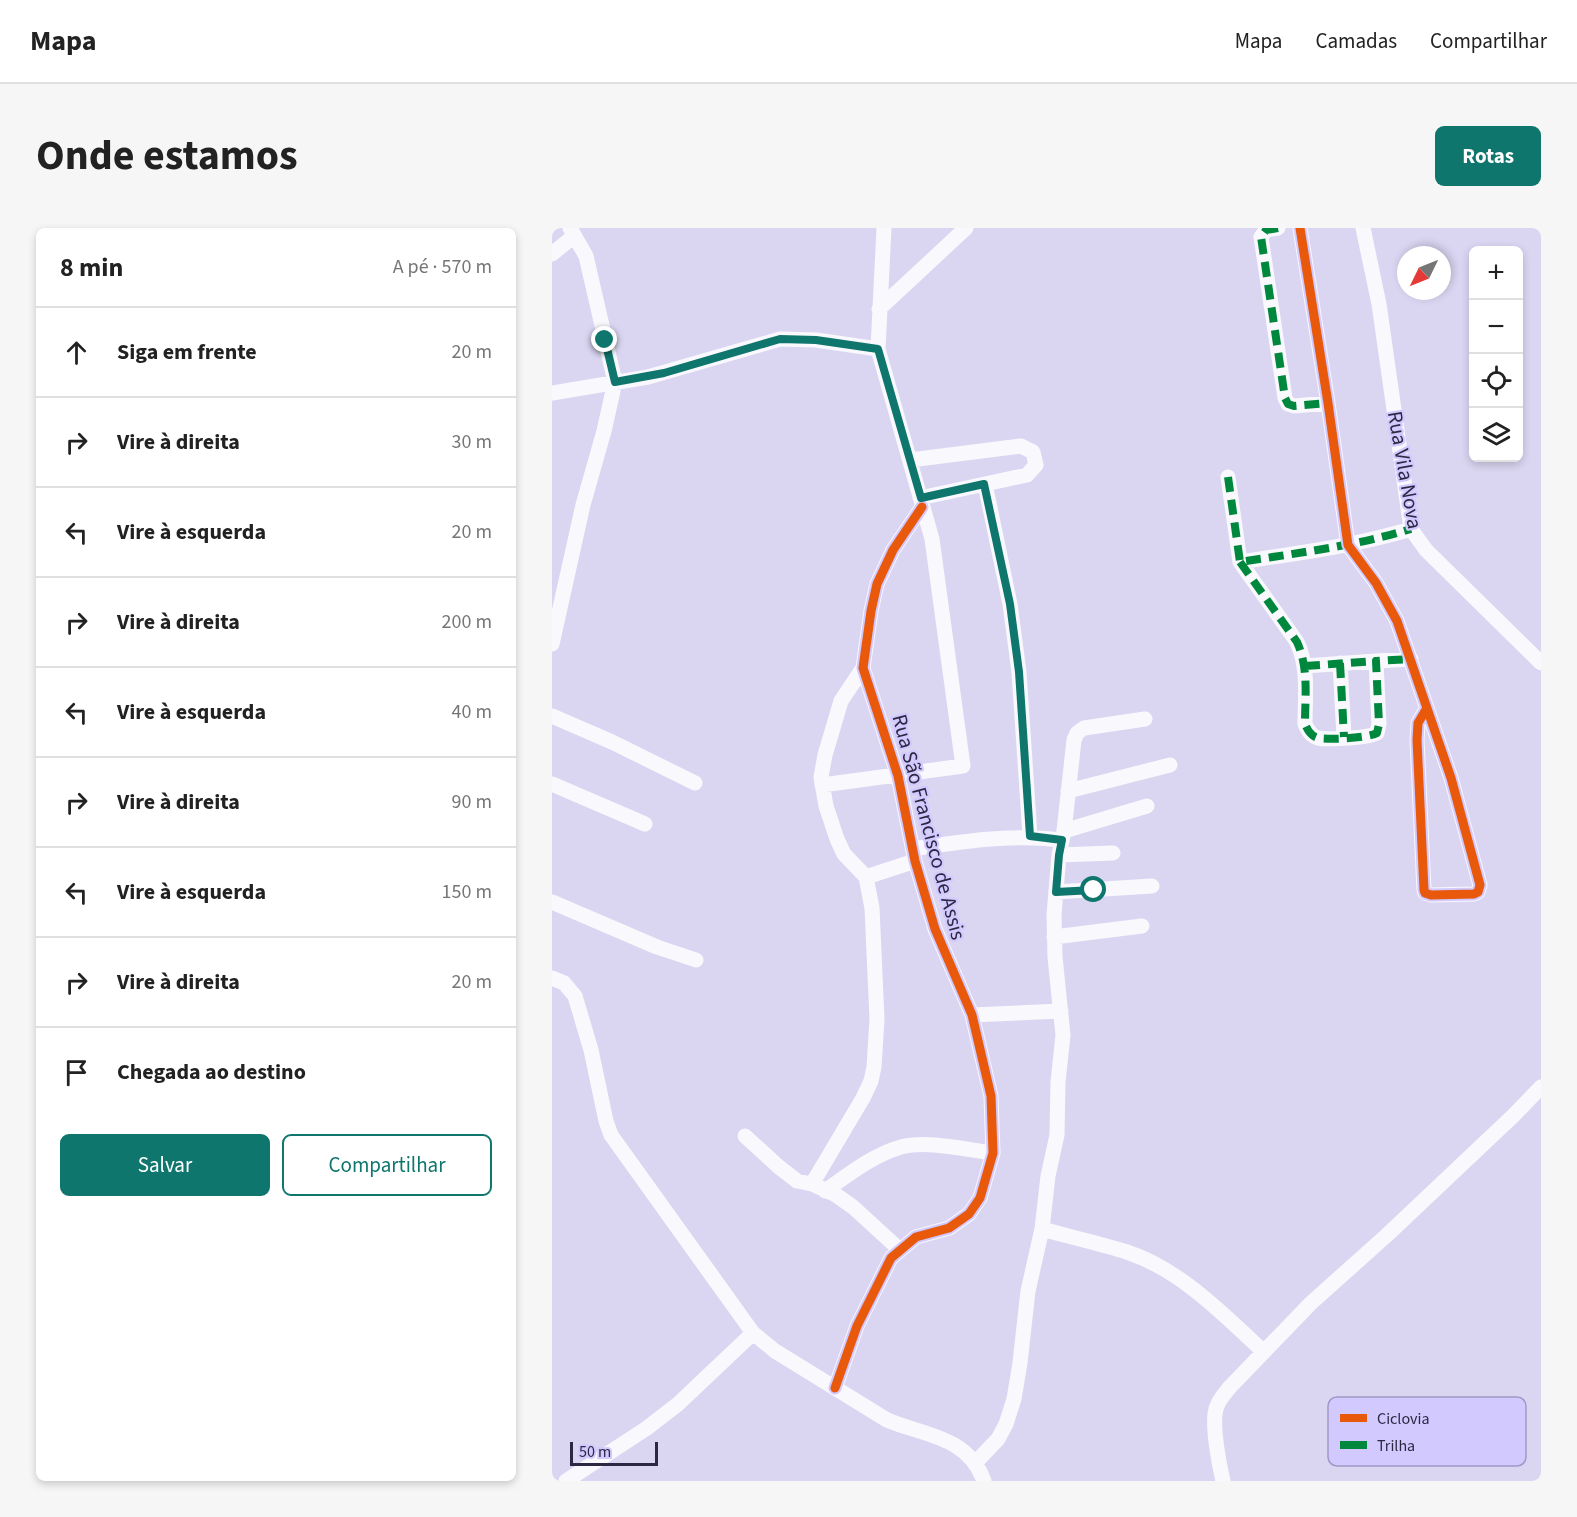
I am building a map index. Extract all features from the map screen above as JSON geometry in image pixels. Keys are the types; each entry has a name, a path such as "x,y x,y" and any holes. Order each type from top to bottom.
{"street":[{"path":"822,785 963,766 932,539 878,349 884,228"},
{"path":"879,309 966,228"},
{"path":"1278,228 1266,230 1261,237 1285,398 1288,404 1294,406 1328,403"},
{"path":"1300,228 1348,544 1376,582 1397,621 1411,659 1451,778 1480,885 1478,892 1474,894 1431,895 1425,893 1424,890 1417,740 1418,723 1427,708"},
{"name":"Rua Vila Nova","path":"1363,228 1379,304 1411,529 1426,550 1541,663"},
{"path":"552,254 572,232 586,256 615,382 583,505 552,644"},
{"path":"552,393 658,375 780,339 816,340 878,349"},
{"path":"910,460 1021,446 1033,452 1036,465 1027,474 921,503"},
{"path":"1228,477 1240,562 1297,642 1305,666 1305,724 1308,732 1320,738 1373,735 1380,730 1376,662"},
{"path":"984,484 1010,604 1019,672 1030,836"},
{"name":"Rua São Francisco de Assis","path":"835,1388 857,1326 891,1258 916,1237 949,1228 969,1214 981,1198 993,1153 991,1096 972,1015 935,930 914,855 898,776 863,668 871,611 878,584 893,550 921,503"},
{"path":"1240,562 1348,544 1411,529"},
{"path":"1305,666 1411,659"},
{"path":"1340,663 1344,737"},
{"path":"819,1187 871,1081 873,1067 877,1019 872,908 866,877 844,854 826,806 822,785 825,755 841,701 863,668"},
{"path":"552,716 612,742 695,783"},
{"path":"976,1462 998,1439 1006,1424 1014,1399 1028,1290 1042,1229 1048,1176 1057,1135 1058,1082 1063,1035 1054,937 1061,842 1074,740 1080,730 1145,719"},
{"path":"1068,791 1170,765"},
{"path":"552,784 645,824"},
{"path":"1061,842 1147,806"},
{"path":"866,877 914,855 968,840 1030,836 1113,853"},
{"path":"1056,892 1152,886"},
{"path":"552,902 657,947 696,960"},
{"path":"1054,937 1142,926"},
{"path":"552,978 564,983 575,996 591,1050 611,1135 753,1333 775,1351 887,1420 948,1440 976,1462 984,1481"},
{"path":"972,1015 1061,1011"},
{"path":"1223,1481 1218,1457 1215,1414 1219,1401 1311,1303 1514,1116 1541,1086"},
{"path":"745,1136 797,1181 819,1187 853,1206 900,1250"},
{"path":"819,1187 868,1160 902,1146 925,1145 993,1153"},
{"path":"1042,1229 1128,1252 1158,1266 1200,1294 1264,1352"},
{"path":"566,1481 647,1428 678,1404 753,1333"}],"marked path":[{"path":"1278,228 1266,230 1261,237 1285,398 1288,404 1294,406 1328,403"},
{"path":"1228,477 1240,562 1347,545 1411,529"},
{"path":"1240,562 1297,642 1305,672 1305,724 1313,736 1323,739 1339,739 1377,733 1379,724 1376,661 1411,659"},
{"path":"1305,666 1376,661"},
{"path":"1340,663 1344,737"}],"cycle path":[{"path":"1300,228 1348,545 1376,583 1397,621 1451,778 1480,885 1478,892 1474,894 1431,895 1425,893 1424,890 1417,740 1418,723 1427,708"},
{"path":"835,1388 857,1326 891,1258 916,1237 949,1228 969,1214 980,1198 993,1153 991,1096 972,1015 935,929 915,861 898,776 863,668 877,584 893,550 922,507"}],"route":[{"path":"605,340 615,382 680,369 780,339 816,340 878,349 921,498 984,484 1010,604 1019,672 1030,836 1062,840 1056,892 1094,890"}]}
